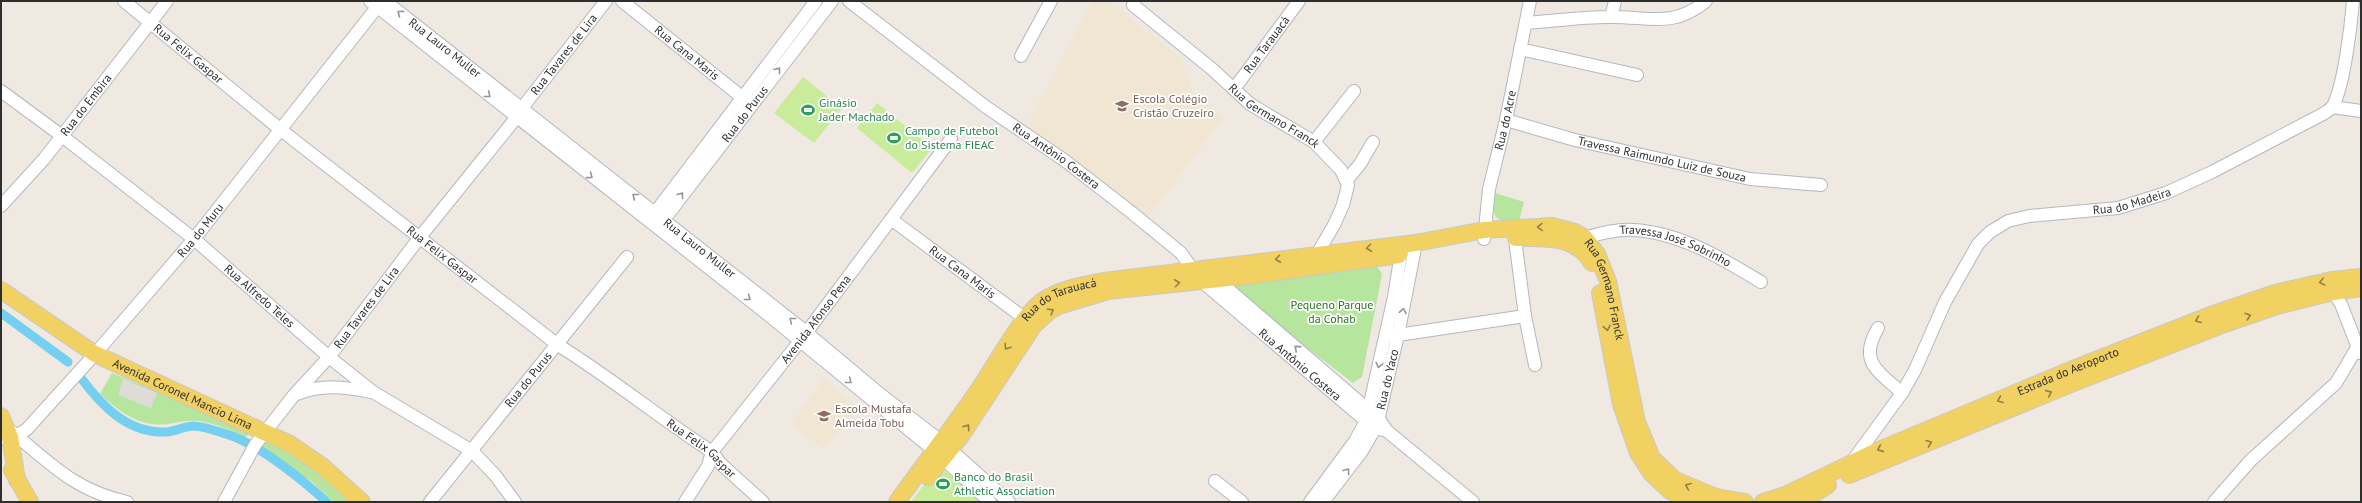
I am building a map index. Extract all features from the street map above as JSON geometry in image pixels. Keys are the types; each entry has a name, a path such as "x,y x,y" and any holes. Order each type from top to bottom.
{"main road":[{"name":"Rua Germano Franck","path":"1313,261 1408,248 1484,234 1514,233 1552,226 1575,232 1585,238 1597,254 1608,281 1623,382 1621,404 1638,453 1651,473 1670,491 1695,502"},
{"name":"Rua Germano Franck","path":"1514,233 1560,240 1580,248 1587,256 1598,280 1623,382 1652,458 1675,480 1716,497 1745,502"},
{"name":"Rua do Tarauacá","path":"910,502 943,450 1030,323 1051,310 1073,301 1108,291 1199,270 1313,261"},
{"name":"Estrada do Aeroporto","path":"1788,499 1850,469 2073,369 2216,313 2275,293 2332,280 2361,277"},
{"name":"Estrada do Aeroporto","path":"1850,469 2219,326 2277,306 2333,292 2361,288"},
{"name":"Avenida Coronel Mancio Lima","path":"1,290 95,354 257,443 305,454 340,481 362,502"},
{"path":"6,433 18,480 30,502"},
{"name":"Rua do Tarauacá","path":"897,502 943,450"},
{"name":"Estrada do Aeroporto","path":"1802,502 1827,480"},
{"path":"1768,501 1788,499"}],"street":[{"name":"Rua Felix Gaspar","path":"124,1 281,130 558,345 606,376 637,401 712,452 721,464 763,502"},
{"name":"Rua do Embira","path":"1,206 62,136 167,1"},
{"name":"Rua Tavares de Lira","path":"224,502 257,443 294,395 329,357 420,237 606,1"},
{"name":"Rua Cana Maris","path":"622,1 747,101"},
{"name":"Rua do Purus","path":"657,220 747,101 816,1"},
{"name":"Rua do Purus","path":"747,101 832,1"},
{"name":"Rua Antônio Costera","path":"849,1 986,107 1064,160 1199,270 1243,310 1375,422 1473,502"},
{"path":"1021,56 1051,1"},
{"name":"Rua Tarauacá","path":"1234,89 1298,1"},
{"name":"Rua do Acre","path":"1484,234 1489,189 1506,120 1530,1"},
{"path":"1611,16 1615,1"},
{"path":"1526,23 1611,16 1662,21 1682,16 1695,5 1706,1"},
{"path":"2353,1 2350,34 2337,95 2332,107 2361,111"},
{"name":"Rua Lauro Muller","path":"379,2 803,336 880,394 943,450 1009,502"},
{"name":"Rua do Muru","path":"6,433 27,428 95,354 194,239 281,130 379,2"},
{"name":"Rua Germano Franck","path":"1133,5 1265,114 1286,124 1314,142 1341,170 1346,180"},
{"path":"1520,49 1637,75"},
{"name":"Rua Alfredo Teles","path":"1,91 62,136 194,239 329,357 373,392 472,451 495,475 515,502"},
{"path":"1314,142 1354,91"},
{"name":"Rua do Madeira","path":"1850,469 1916,370 1945,302 1978,244 1990,232 2008,221 2029,216 2118,208 2166,193 2212,172 2323,114 2332,107"},
{"name":"Travessa Raimundo Luiz de Souza","path":"1506,120 1575,140 1750,179 1821,185"},
{"name":"Avenida Afonso Pena","path":"686,502 708,466 712,452 803,336 951,139"},
{"path":"1313,261 1344,205 1348,185 1346,180 1360,164 1373,142"},
{"name":"Rua Cana Maris","path":"891,219 1030,323"},
{"name":"Travessa José Sobrinho","path":"1585,238 1606,232 1633,230 1657,233 1697,247 1761,282"},
{"path":"1514,233 1525,316 1535,365"},
{"name":"Rua do Yaco","path":"1323,502 1362,451 1375,422 1398,335 1408,248"},
{"name":"Rua do Yaco","path":"1310,502 1351,447 1375,422 1386,336 1408,248"},
{"name":"Rua do Purus","path":"430,502 558,345 627,257"},
{"path":"2214,502 2251,460 2336,383 2359,351 2341,304 2333,292"},
{"path":"1386,336 1525,316"},
{"path":"1878,328 1870,341 1868,356 1872,365 1902,393"},
{"path":"294,395 311,388 331,386 373,392"},
{"path":"6,433 65,477 86,489 127,502"},
{"name":"Rua Lauro Muller","path":"943,450 990,502"},
{"path":"1215,482 1242,502"}],"shaded area":[{"name":"Escola Colégio Cristão Cruzeiro","path":"1092,1 1108,1 1182,59 1193,94 1223,117 1146,219 1026,127"},
{"path":"123,379 157,393 151,408 118,395"},
{"name":"Escola Mustafa Almeida Tobu","path":"824,379 858,409 823,449 791,424"}],"green space":[{"name":"Ginásio Jader Machado","path":"803,77 842,108 814,143 774,113"},
{"name":"Campo de Futebol do Sistema FIEAC","path":"877,103 932,148 912,173 857,128"},
{"path":"1495,193 1524,202 1519,221 1504,221 1496,216 1493,207"},
{"name":"Pequeno Parque da Cohab","path":"1375,263 1382,274 1362,377 1353,383 1231,289 1229,281"},
{"path":"112,373 251,431 246,437 199,421 159,425 140,421 115,407 100,394"},
{"path":"265,440 310,468 351,502 334,502 311,481 256,448"},
{"name":"Banco do Brasil Athletic Association","path":"939,466 982,502 911,502"}],"waterway":[{"path":"1,313 68,362"},
{"path":"81,378 107,408 128,423 140,428 167,432 198,426 242,440 281,464 327,502"}],"place":[{"name":"Escola Colégio Cristão Cruzeiro","path":"1122,106"},
{"name":"Ginásio Jader Machado","path":"808,110"},
{"name":"Campo de Futebol do Sistema FIEAC","path":"894,138"},
{"name":"Escola Mustafa Almeida Tobu","path":"824,416"},
{"name":"Banco do Brasil Athletic Association","path":"943,484"}]}
